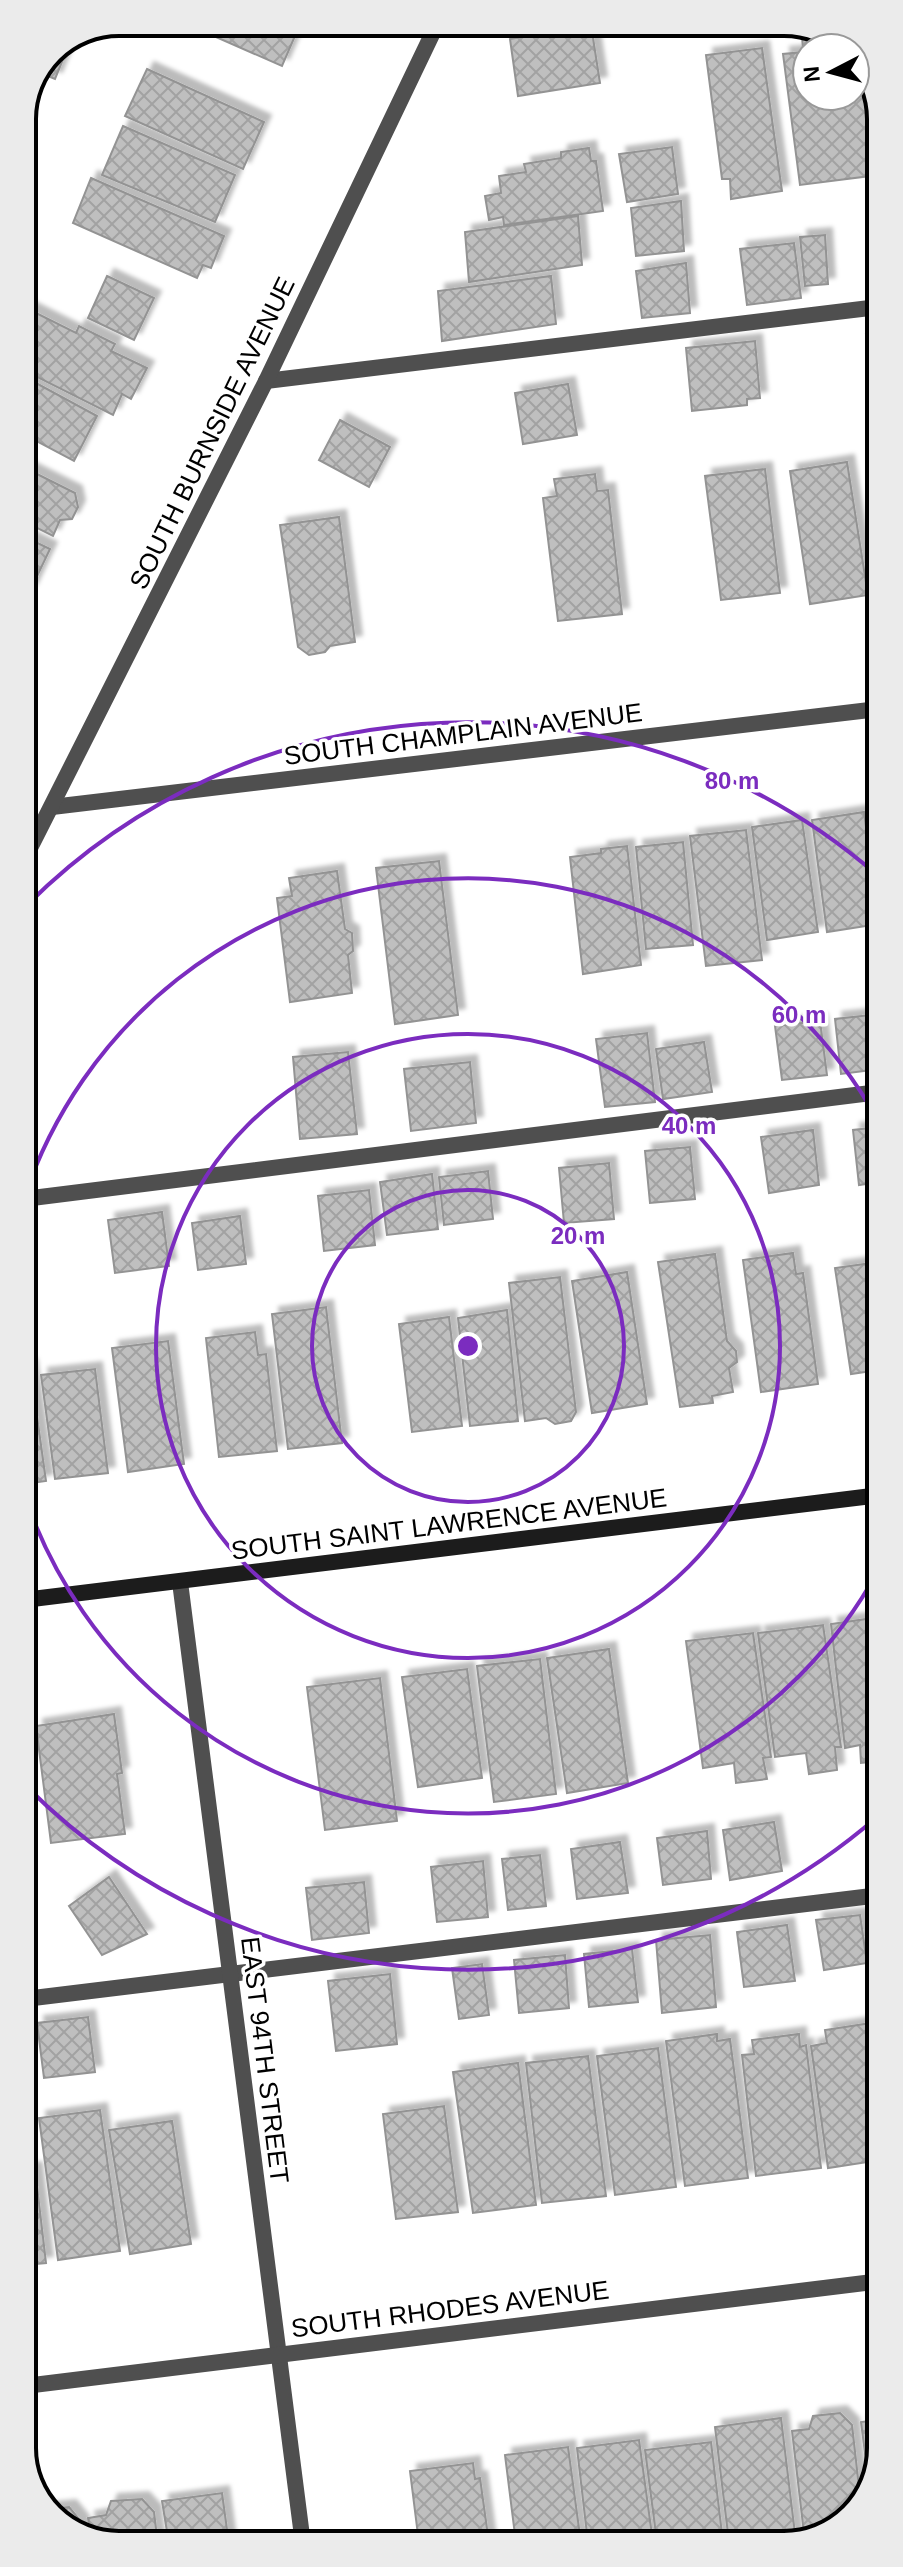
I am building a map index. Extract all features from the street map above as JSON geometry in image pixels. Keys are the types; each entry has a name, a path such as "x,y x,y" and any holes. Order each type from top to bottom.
{"street":[{"name":"SOUTH BURNSIDE AVENUE","path":"36,837 266,381 431,36"},
{"path":"266,381 867,308"},
{"name":"SOUTH CHAMPLAIN AVENUE","path":"52,807 867,710"},
{"path":"36,1197 867,1094"},
{"name":"SOUTH SAINT LAWRENCE AVENUE","path":"36,1599 867,1497"},
{"name":"EAST 94TH STREET","path":"180,1582 301,2531"},
{"path":"36,1998 867,1897"},
{"name":"SOUTH RHODES AVENUE","path":"36,2385 867,2283"}],"building":[{"path":"214,36 295,36 282,66"},
{"path":"593,36 600,83 518,96 510,39"},
{"path":"762,48 782,191 731,199 730,179 722,179 706,55"},
{"path":"791,53 791,112 866,112 867,176 800,185 783,54"},
{"path":"64,57 55,79 48,76"},
{"path":"147,69 264,122 243,169 125,116"},
{"path":"123,126 235,175 215,222 102,175"},
{"path":"672,147 678,194 627,202 619,154"},
{"path":"589,148 591,161 596,161 603,211 504,225 503,217 489,220 485,196 501,193 499,176 526,172 524,164 561,158 561,152"},
{"path":"91,178 224,236 211,268 203,265 197,278 73,223"},
{"path":"681,201 684,251 636,256 631,208"},
{"path":"578,216 582,265 469,282 465,232"},
{"path":"825,235 828,284 805,286 800,237"},
{"path":"794,243 801,298 747,305 740,249"},
{"path":"686,263 690,313 642,318 636,271"},
{"path":"107,276 154,298 134,340 88,318"},
{"path":"551,276 556,324 442,341 438,291"},
{"path":"36,313 76,333 79,326 115,344 111,351 147,368 131,399 122,394 113,415 36,376"},
{"path":"755,341 760,398 747,399 747,405 692,411 686,348"},
{"path":"36,383 97,416 74,461 36,441"},
{"path":"568,384 577,435 523,444 515,393"},
{"path":"340,420 390,447 369,487 319,460"},
{"path":"847,462 867,595 810,604 790,471"},
{"path":"765,469 780,593 721,600 705,476"},
{"path":"36,474 75,493 78,507 72,519 60,520 53,536 36,528"},
{"path":"595,474 597,491 608,490 622,614 558,621 543,498 557,496 554,479"},
{"path":"339,517 355,642 330,646 325,652 309,655 298,647 280,525"},
{"path":"36,542 50,549 36,578"},
{"path":"864,812 867,834 867,926 827,932 812,820"},
{"path":"802,820 818,932 767,940 752,827"},
{"path":"746,830 762,960 706,966 690,836"},
{"path":"683,842 693,945 646,949 636,847"},
{"path":"627,846 641,965 583,974 570,857"},
{"path":"439,861 458,1015 395,1024 376,868"},
{"path":"337,871 345,929 352,933 353,951 348,955 352,993 290,1002 277,898 292,896 289,878"},
{"path":"867,1015 867,1071 841,1074 835,1019"},
{"path":"820,1021 827,1075 782,1080 775,1026"},
{"path":"647,1033 655,1102 605,1107 596,1039"},
{"path":"704,1042 712,1092 663,1099 656,1049"},
{"path":"348,1052 357,1134 300,1139 293,1057"},
{"path":"470,1062 476,1123 411,1131 404,1069"},
{"path":"867,1128 867,1193 866,1184 859,1185 853,1130"},
{"path":"813,1130 819,1185 769,1193 761,1137"},
{"path":"690,1147 695,1199 650,1203 645,1151"},
{"path":"609,1163 614,1219 564,1223 559,1168"},
{"path":"488,1171 493,1219 444,1225 439,1177"},
{"path":"432,1174 438,1229 387,1235 380,1182"},
{"path":"369,1190 375,1245 324,1251 318,1196"},
{"path":"162,1212 169,1266 115,1273 108,1220"},
{"path":"240,1216 246,1264 198,1270 192,1223"},
{"path":"793,1253 796,1274 803,1273 818,1384 761,1392 743,1260"},
{"path":"715,1254 727,1341 736,1351 737,1362 729,1368 733,1392 712,1396 713,1403 680,1407 658,1262"},
{"path":"867,1264 867,1372 851,1374 835,1268"},
{"path":"627,1272 647,1404 592,1413 572,1281"},
{"path":"560,1277 576,1412 571,1421 555,1424 546,1418 525,1421 509,1283"},
{"path":"326,1307 342,1443 288,1449 272,1314"},
{"path":"507,1310 518,1421 470,1426 458,1318"},
{"path":"449,1317 462,1426 412,1432 399,1324"},
{"path":"255,1332 258,1355 266,1354 277,1451 219,1457 206,1338"},
{"path":"168,1341 184,1464 128,1472 112,1348"},
{"path":"95,1369 108,1473 55,1479 41,1375"},
{"path":"36,1409 46,1481 36,1482"},
{"path":"867,1619 867,1762 861,1763 860,1745 845,1748 831,1624"},
{"path":"823,1625 841,1747 835,1747 837,1770 809,1774 806,1753 775,1757 758,1633"},
{"path":"753,1633 771,1757 763,1758 767,1779 736,1783 734,1763 703,1768 686,1641"},
{"path":"609,1649 628,1783 567,1793 547,1658"},
{"path":"540,1659 556,1794 494,1802 477,1666"},
{"path":"467,1669 482,1778 418,1787 402,1677"},
{"path":"380,1678 397,1821 325,1830 307,1687"},
{"path":"114,1714 122,1773 117,1774 125,1834 51,1843 36,1726"},
{"path":"774,1822 782,1871 730,1880 723,1830"},
{"path":"707,1831 711,1879 663,1885 657,1838"},
{"path":"620,1842 628,1893 577,1899 571,1849"},
{"path":"540,1855 546,1906 508,1910 502,1859"},
{"path":"483,1861 488,1917 437,1922 431,1867"},
{"path":"109,1877 147,1934 102,1955 69,1906"},
{"path":"364,1882 369,1933 312,1940 306,1888"},
{"path":"860,1915 867,1963 824,1970 816,1920"},
{"path":"787,1925 795,1981 744,1987 737,1932"},
{"path":"710,1935 716,2007 662,2013 656,1940"},
{"path":"632,1949 638,2002 589,2007 584,1954"},
{"path":"565,1955 569,2008 519,2013 514,1960"},
{"path":"482,1964 489,2015 459,2019 452,1968"},
{"path":"390,1974 397,2044 336,2051 328,1981"},
{"path":"88,2017 95,2072 44,2078 37,2023"},
{"path":"867,2024 867,2162 828,2168 811,2046 827,2043 825,2030"},
{"path":"717,2034 717,2041 730,2039 748,2178 685,2186 666,2041"},
{"path":"799,2034 800,2047 806,2045 821,2168 756,2176 742,2055 754,2054 752,2040"},
{"path":"658,2048 676,2187 615,2195 597,2056"},
{"path":"588,2056 606,2196 542,2203 526,2063"},
{"path":"518,2063 536,2205 473,2213 453,2072"},
{"path":"444,2106 458,2212 396,2219 383,2114"},
{"path":"100,2110 120,2251 58,2260 39,2118"},
{"path":"172,2121 191,2244 130,2254 109,2130"},
{"path":"36,2178 46,2263 36,2264"},
{"path":"840,2413 852,2425 859,2484 843,2507 816,2525 803,2528 792,2431 809,2429 813,2416"},
{"path":"781,2418 795,2530 728,2531 715,2427"},
{"path":"867,2421 866,2460 861,2422"},
{"path":"639,2440 651,2531 587,2531 577,2448"},
{"path":"711,2442 722,2531 656,2531 645,2450"},
{"path":"568,2447 579,2531 514,2531 505,2455"},
{"path":"473,2463 475,2479 480,2478 487,2531 418,2531 410,2471"},
{"path":"222,2493 227,2531 167,2531 162,2501"},
{"path":"142,2499 154,2512 156,2531 114,2531 89,2526 88,2518 106,2515 111,2501"},
{"path":"69,2507 81,2522 69,2514 62,2508"}]}
